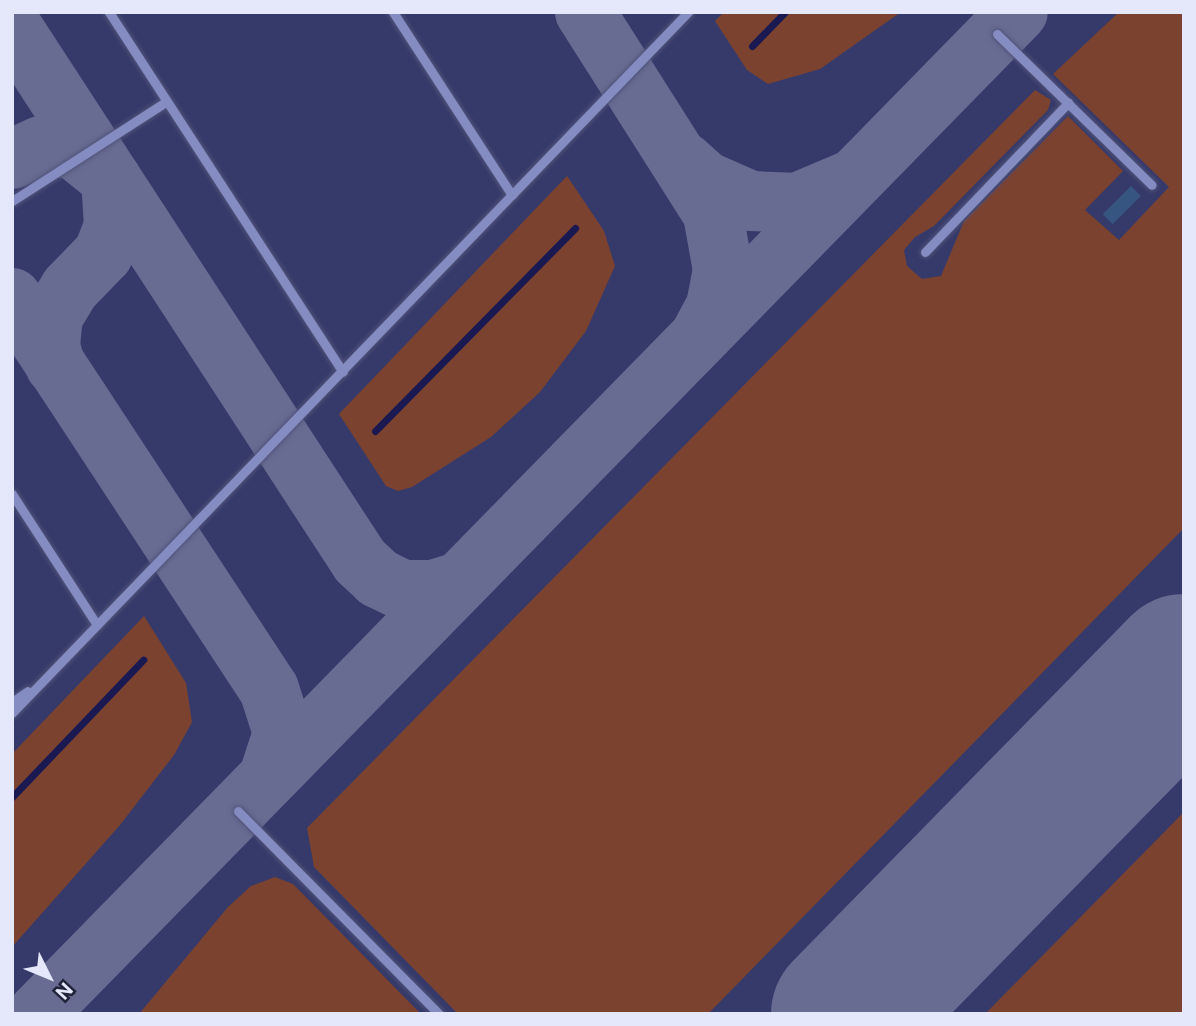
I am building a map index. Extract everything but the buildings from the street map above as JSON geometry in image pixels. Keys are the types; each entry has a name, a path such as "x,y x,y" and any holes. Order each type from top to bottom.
{"lane":[{"path":"109,12 343,372"},
{"path":"393,12 512,195"},
{"path":"12,713 688,12"},
{"path":"996,34 1152,185"},
{"path":"12,201 167,101"},
{"path":"925,252 1068,103"},
{"path":"12,495 97,625"},
{"path":"12,702 41,682"},
{"path":"237,811 439,1014"}],"shaded area":[{"path":"724,12 901,12 820,69 768,84 747,70 715,21"},
{"path":"1119,12 1184,12 1184,528 708,1014 458,1014 314,867 307,828 1035,90 1051,100 1048,110 934,226 915,237 904,250 907,266 922,279 941,276 964,221 1068,116 1123,171 1085,210 1119,240 1169,187 1053,74"},
{"path":"567,176 604,231 615,266 586,331 540,392 491,437 412,487 398,491 386,486 339,414"},
{"path":"144,616 186,683 192,722 174,755 120,825 12,947 12,754"},
{"path":"1184,812 1184,1014 985,1014"},
{"path":"275,877 293,884 421,1014 139,1014 228,907 251,886"}],"waterway":[{"path":"752,46 785,12"},
{"path":"375,431 575,228"},
{"path":"12,797 143,660"}],"taxiway":[{"path":"585,12 713,214 723,270 716,306 702,332"},
{"path":"37,1014 1018,12"},
{"path":"12,27 360,561 378,578 403,590 433,590 459,582"},
{"path":"12,159 41,146 74,149 111,179 114,226 103,254 70,288 53,316 50,346 55,365"},
{"path":"684,162 705,181 751,201 797,203 849,181"},
{"path":"12,298 269,689 283,733 269,776"}],"runway":[{"path":"846,1014 1184,669"}]}
